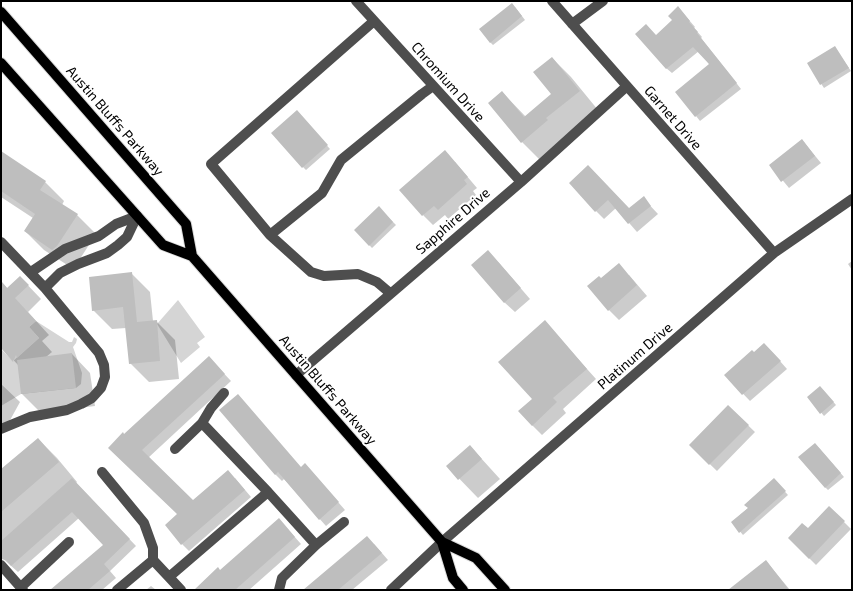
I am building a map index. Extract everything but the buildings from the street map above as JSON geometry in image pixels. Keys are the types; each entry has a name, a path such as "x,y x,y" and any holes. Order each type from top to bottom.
{"main road":[{"name":"Austin Bluffs Parkway","path":"1,12 186,224 192,256"},
{"name":"Austin Bluffs Parkway","path":"1,63 162,245 192,256 442,542 476,558 505,590"},
{"name":"Austin Bluffs Parkway","path":"442,542 453,578 463,590"}],"street":[{"name":"Chromium Drive","path":"356,1 520,182"},
{"name":"Garnet Drive","path":"552,1 774,253"},
{"path":"572,24 603,1"},
{"path":"374,21 211,164 270,235 311,272 324,276 358,274 377,282 390,294"},
{"path":"270,235 322,193 341,160 433,86"},
{"name":"Sapphire Drive","path":"296,375 520,182 627,86"},
{"name":"Platinum Drive","path":"391,590 442,542 774,253 852,199"},
{"path":"31,272 65,249 99,236 116,224 137,216"},
{"path":"45,288 60,273 78,264 107,253 118,245 127,237 137,216"},
{"path":"1,242 31,272 99,353 104,365 105,377 101,388 92,398 82,404 67,410 30,417 1,428"},
{"path":"175,449 202,423 211,408 224,393"},
{"path":"202,423 316,545"},
{"path":"102,472 144,523 154,548 153,560 117,590"},
{"path":"169,577 268,492"},
{"path":"279,590 282,578 316,545 344,522"},
{"path":"1,565 22,589 69,542"},
{"path":"153,560 181,590"}],"shaded area":[{"path":"178,300 205,337 197,343 200,347 181,363 157,324"},
{"path":"36,321 69,342 72,342 74,337 77,339 73,347 82,373 81,384 76,388 21,394 1,406 1,349 13,361 39,338 29,327"}]}
